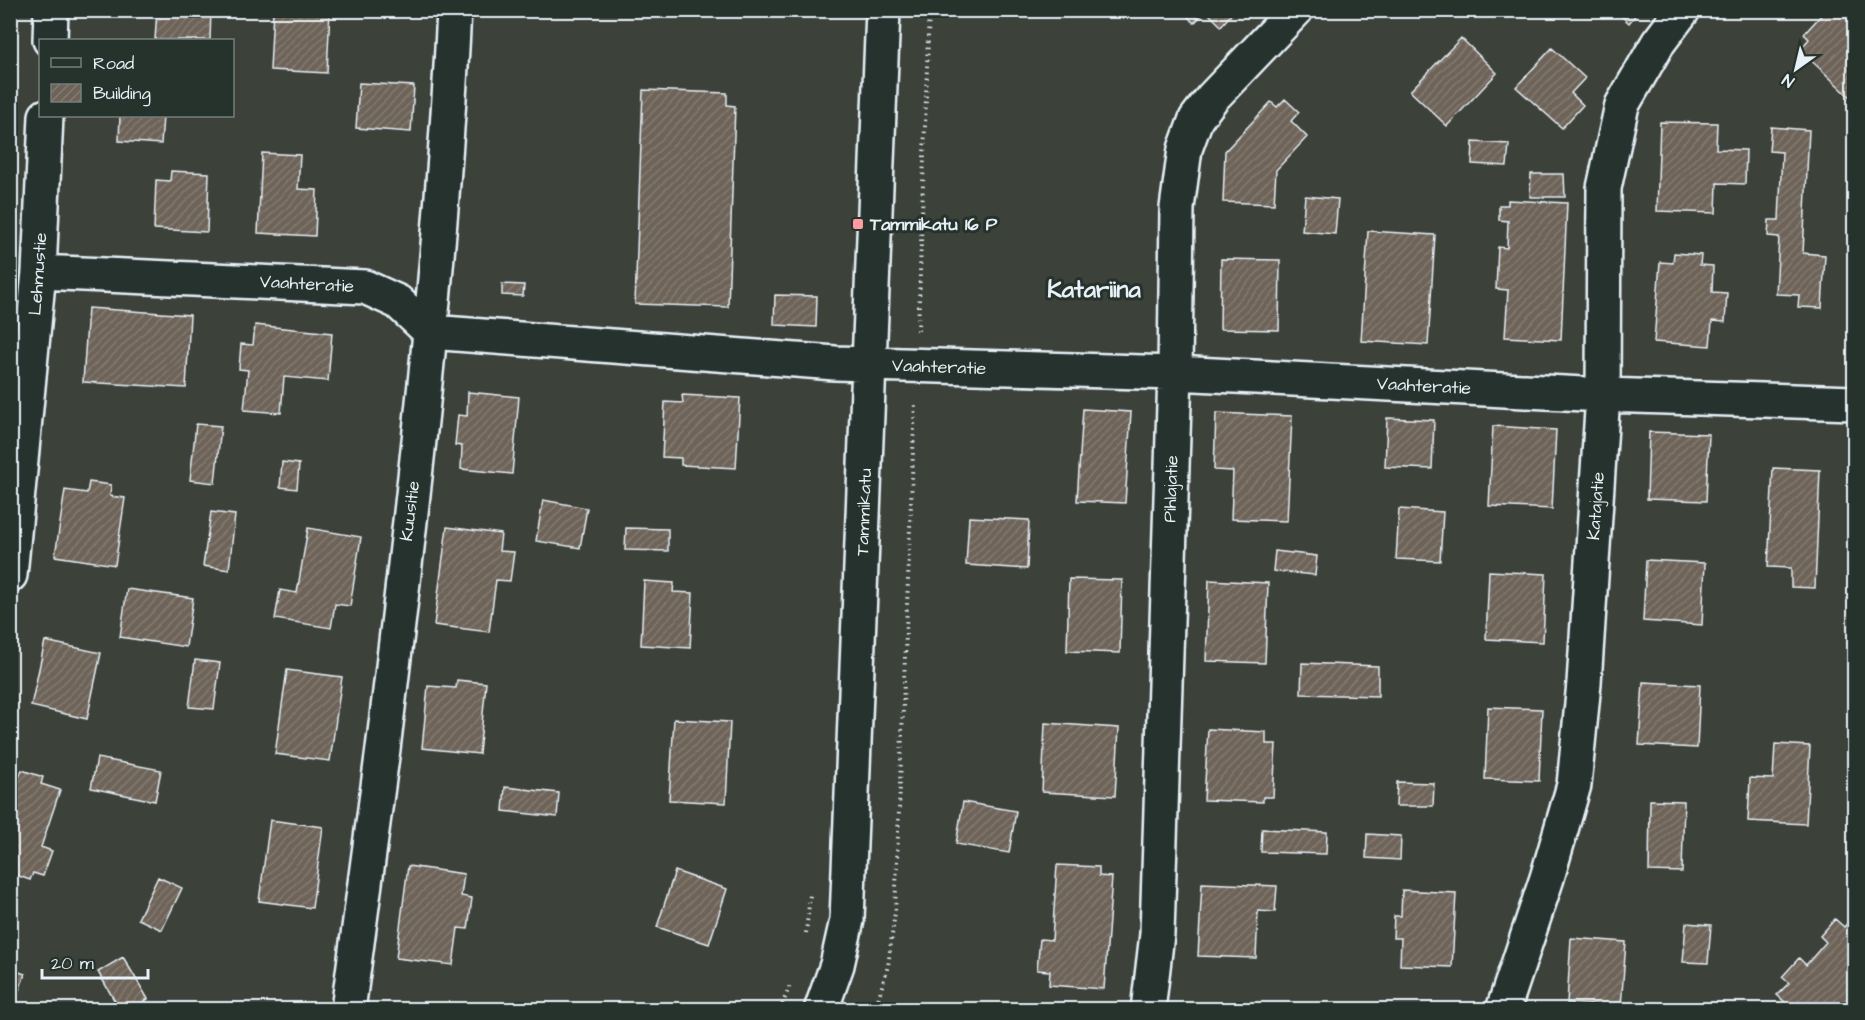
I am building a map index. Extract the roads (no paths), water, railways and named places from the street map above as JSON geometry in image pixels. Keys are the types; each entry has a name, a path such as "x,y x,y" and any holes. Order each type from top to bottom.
{"street":[{"path":"50,39 51,10"},
{"name":"Kuusitie","path":"348,1010 383,750 430,332 448,130 454,10"},
{"name":"Tammikatu","path":"822,1010 837,965 847,920 883,10"},
{"name":"Pihlajatie","path":"1148,1010 1156,934 1175,373 1177,208 1185,149 1196,119 1212,98 1296,10"},
{"name":"Katajatie","path":"1503,1010 1547,878 1574,785 1584,682 1603,395 1604,188 1622,105 1658,43 1683,10"},
{"name":"Lehmustie","path":"10,575 39,272 46,117"},
{"name":"Vaahteratie","path":"39,272 365,287 398,302 430,332 870,364 1175,373 1603,395 1854,404"}],"place":[{"name":"Tammikatu 16 P","path":"858,224"}],"district":[{"name":"Katariina","path":"1094,290"}]}
